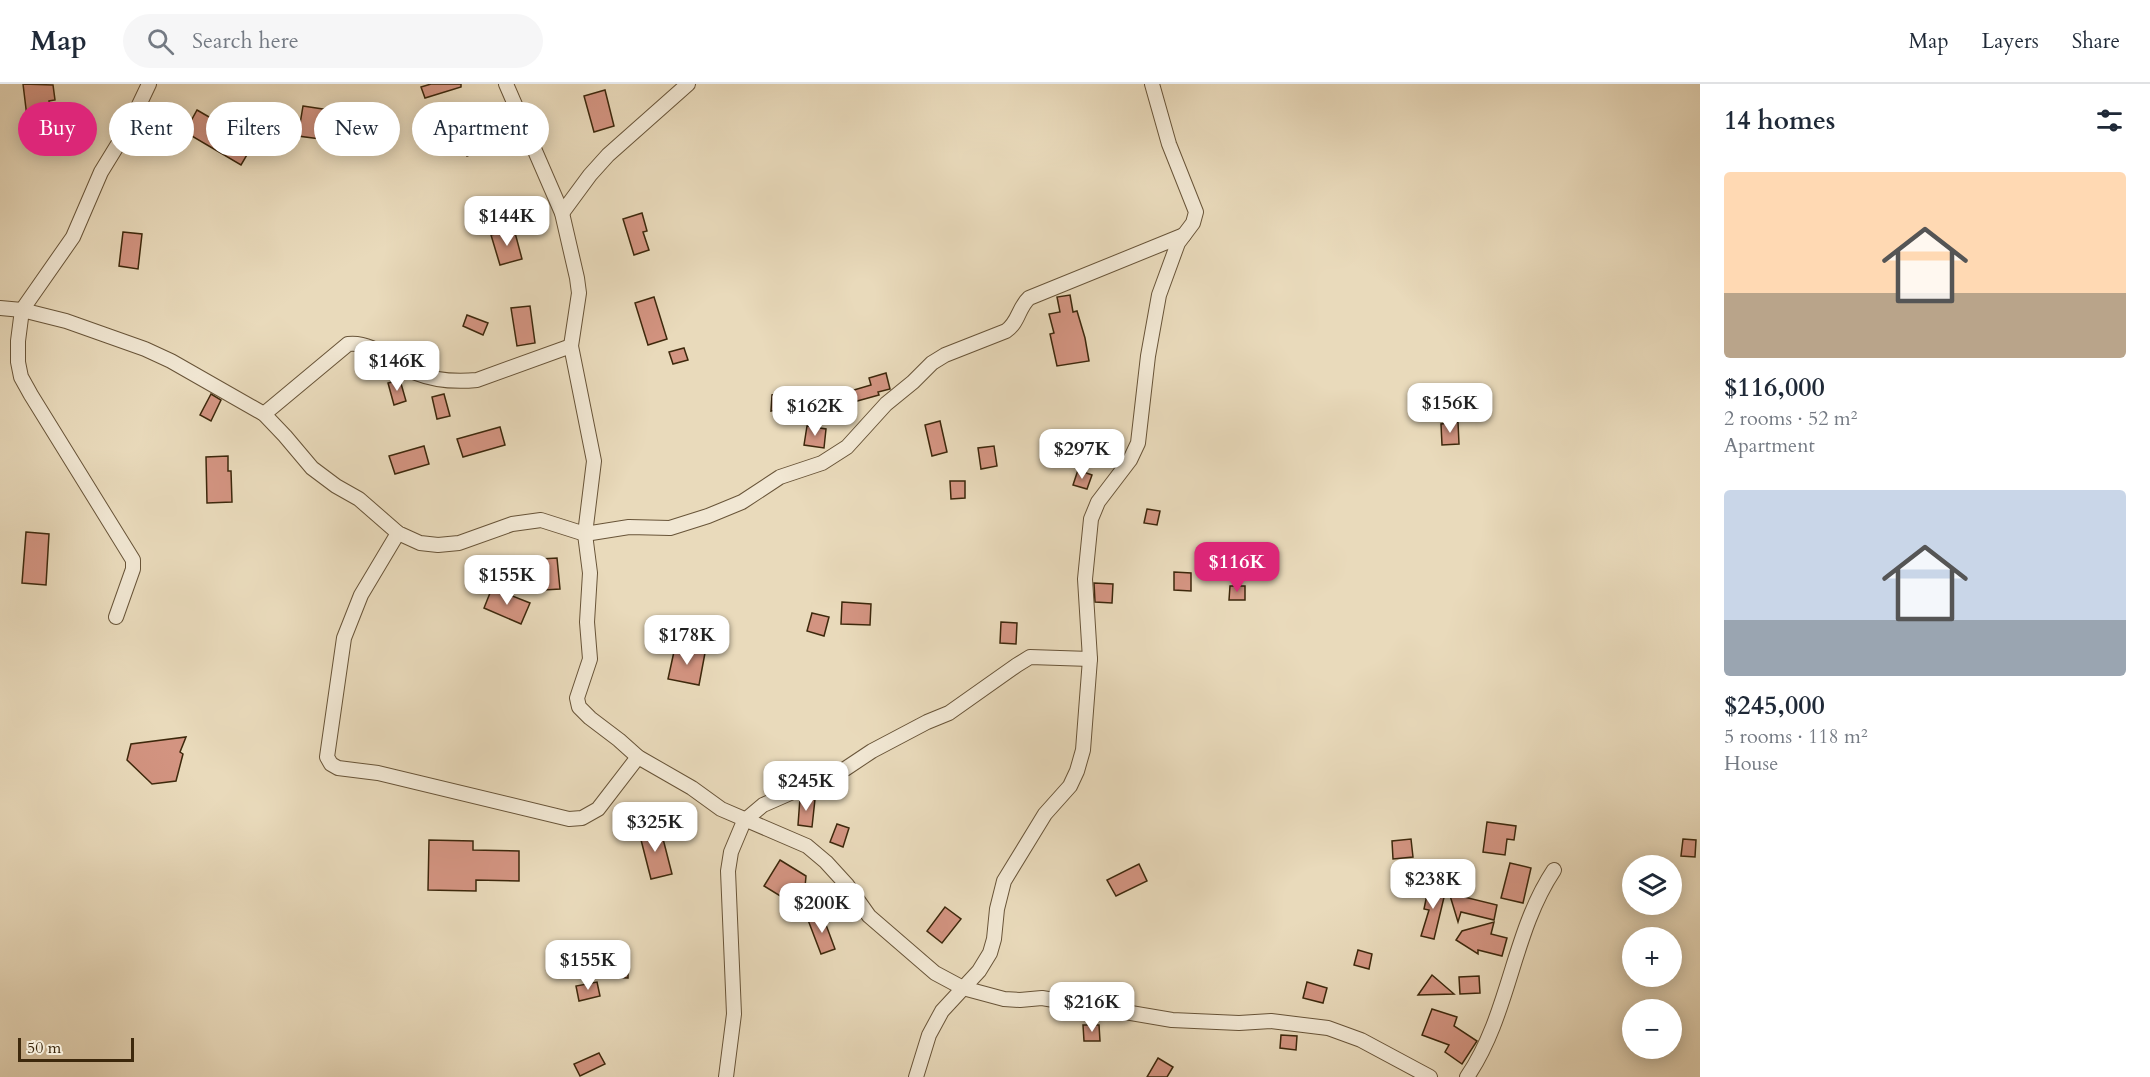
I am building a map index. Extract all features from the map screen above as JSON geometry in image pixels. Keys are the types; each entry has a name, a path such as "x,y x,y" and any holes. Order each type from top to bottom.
{"street":[{"path":"116,617 133,569 133,560 21,377 18,341 22,310 73,237 101,172 128,128 149,84"},
{"path":"506,84 562,213 579,293 571,346 594,461 585,534 590,573 587,622 590,659 577,698 579,707 638,757 692,788 721,809 744,821 807,846 826,862 847,885 869,916 935,973 963,988 1004,999 1042,998 1172,1020 1239,1023 1271,1021 1328,1028 1361,1040 1430,1077"},
{"path":"562,213 608,155 688,84"},
{"path":"916,1077 929,1035 942,1011 979,971 990,953 1004,880 1045,814 1070,786 1083,750 1090,658 1085,579 1091,519 1098,502 1130,460 1138,443 1148,356 1159,295 1178,243 1193,223 1196,212 1169,144 1152,84"},
{"path":"0,308 22,310 66,321 146,349 171,361 264,414 312,468 336,486 359,499 398,532 420,543 438,545 459,543 512,524 541,520 585,534 629,527 647,529 676,526 742,502 780,477 822,463 847,447 886,404 932,363 945,355 1006,331 1013,326 1024,303 1029,298 1184,235"},
{"path":"264,414 348,344 366,345 424,376 463,381 477,380 571,346"},
{"path":"398,532 361,595 344,638 328,737 327,757 331,764 338,768 378,773 568,819 582,818 598,809 638,757"},
{"path":"726,1077 734,1014 728,871 731,852 744,821 763,806 845,770 872,751 949,713 1030,657 1090,658"},
{"path":"1467,1077 1487,1041 1504,999 1534,907 1554,870"}],"building":[{"path":"23,84 53,85 55,100 25,102"},
{"path":"431,84 461,84 461,87 425,98 421,87"},
{"path":"605,90 614,126 594,132 584,96"},
{"path":"303,106 314,108 314,138 302,137"},
{"path":"197,110 206,115 206,144 194,137 194,116"},
{"path":"226,156 246,156 241,165"},
{"path":"642,213 647,231 643,232 649,250 634,255 623,219"},
{"path":"514,229 522,259 500,265 491,235"},
{"path":"123,232 142,234 138,269 119,266"},
{"path":"1070,295 1073,312 1077,311 1085,338 1089,361 1057,366 1050,334 1054,333 1049,314 1060,312 1057,297"},
{"path":"654,297 667,339 648,345 635,303"},
{"path":"530,306 535,343 517,346 511,308"},
{"path":"467,315 488,323 483,335 463,326"},
{"path":"684,348 688,360 673,364 669,352"},
{"path":"886,373 890,389 878,392 879,395 850,403 847,392 871,385 869,378"},
{"path":"400,380 406,401 394,405 388,383"},
{"path":"807,389 826,390 826,403 797,400 798,406 771,411 772,395"},
{"path":"211,394 221,400 211,421 200,415"},
{"path":"444,394 450,416 437,419 432,397"},
{"path":"940,421 947,452 932,456 925,425"},
{"path":"1458,422 1459,444 1442,445 1441,424"},
{"path":"807,426 826,429 824,448 804,445"},
{"path":"500,427 505,445 463,457 457,439"},
{"path":"424,446 429,464 395,474 389,456"},
{"path":"994,446 997,466 981,469 978,448"},
{"path":"228,456 232,502 207,503 206,457"},
{"path":"1078,470 1092,475 1087,489 1073,485"},
{"path":"950,481 965,481 965,498 951,499"},
{"path":"1147,509 1160,511 1157,525 1144,523"},
{"path":"26,532 49,534 46,585 22,583"},
{"path":"557,558 560,589 544,590 541,559"},
{"path":"1174,572 1191,573 1191,591 1174,590"},
{"path":"1094,583 1113,584 1112,603 1095,602"},
{"path":"1230,586 1245,586 1245,600 1229,600"},
{"path":"492,588 530,603 521,624 484,608"},
{"path":"842,602 871,604 870,625 841,624"},
{"path":"812,613 829,617 824,636 807,631"},
{"path":"1001,622 1017,623 1016,644 1000,643"},
{"path":"675,647 705,653 699,685 668,679"},
{"path":"186,737 180,752 183,754 176,781 152,784 127,760 131,744"},
{"path":"800,798 815,799 812,827 798,825"},
{"path":"1487,822 1516,826 1514,840 1507,839 1505,855 1483,852"},
{"path":"837,824 849,828 843,847 830,842"},
{"path":"660,827 672,874 651,879 639,832"},
{"path":"1411,839 1413,857 1393,859 1392,841"},
{"path":"1683,839 1696,840 1695,857 1681,855"},
{"path":"429,840 473,841 473,850 519,851 519,881 476,880 476,891 428,890"},
{"path":"780,860 806,876 803,910 764,886"},
{"path":"1510,863 1531,868 1523,903 1501,898"},
{"path":"1139,864 1147,881 1116,896 1107,880"},
{"path":"1429,885 1446,889 1434,939 1421,936 1429,910 1424,909"},
{"path":"1448,889 1465,893 1464,897 1497,905 1494,920 1461,912 1458,922"},
{"path":"945,907 961,919 942,943 927,931"},
{"path":"822,914 835,949 821,954 808,920"},
{"path":"1494,922 1491,934 1507,938 1502,956 1478,950 1478,954 1456,940 1462,931"},
{"path":"1358,950 1372,954 1369,969 1354,965"},
{"path":"604,961 628,962 628,978 603,977"},
{"path":"1432,975 1454,994 1418,995"},
{"path":"1479,976 1480,993 1460,994 1459,977"},
{"path":"597,982 600,996 579,1001 576,986"},
{"path":"1307,982 1327,988 1323,1003 1303,998"},
{"path":"1432,1009 1457,1017 1454,1026 1477,1041 1462,1064 1445,1052 1449,1045 1422,1035"},
{"path":"1083,1025 1099,1025 1100,1041 1084,1041"},
{"path":"1281,1035 1297,1036 1296,1050 1280,1048"},
{"path":"599,1053 605,1064 580,1076 574,1064"},
{"path":"1158,1058 1173,1067 1167,1077 1147,1077"}]}
